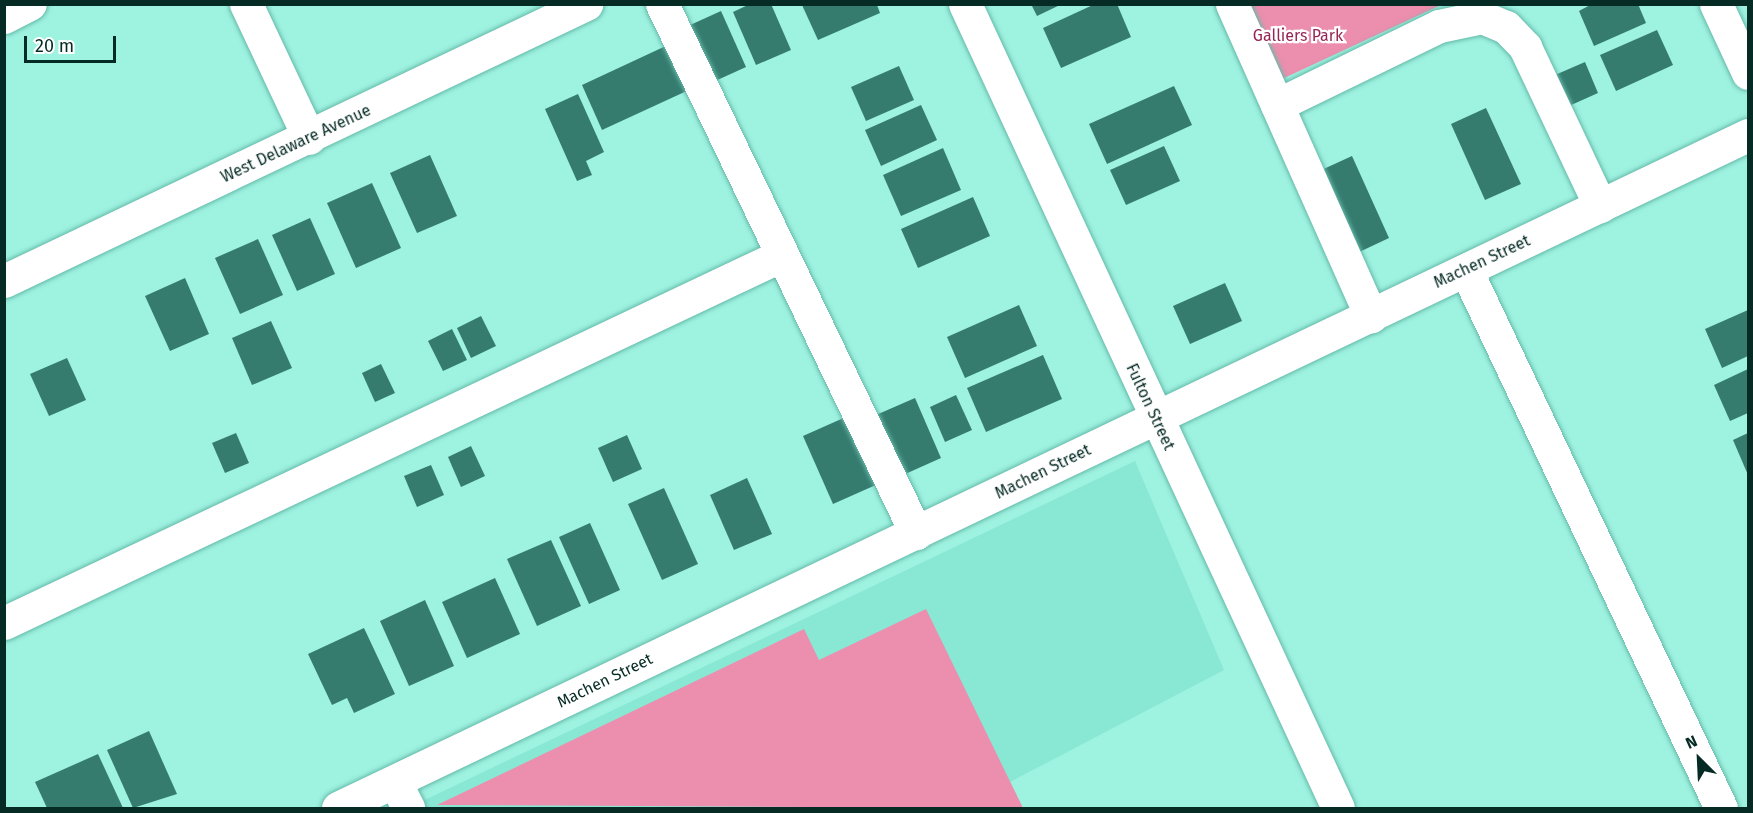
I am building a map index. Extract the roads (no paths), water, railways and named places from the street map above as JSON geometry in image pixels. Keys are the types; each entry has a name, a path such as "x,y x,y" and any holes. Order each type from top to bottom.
{"street":[{"path":"4,16 30,4"},
{"path":"246,4 309,138"},
{"name":"West Delaware Avenue","path":"4,281 309,138 586,4"},
{"path":"662,4 916,533"},
{"name":"Fulton Street","path":"965,4 1155,419 1338,808"},
{"path":"1232,4 1371,316"},
{"path":"1716,4 1749,73"},
{"path":"1277,105 1439,26 1482,17 1506,27 1525,47 1600,206"},
{"name":"Machen Street","path":"338,808 401,795 916,533 1749,135"},
{"path":"4,623 782,255"},
{"path":"1466,270 1721,808"}],"park label":[{"name":"Galliers Park","path":"1298,36"}]}
